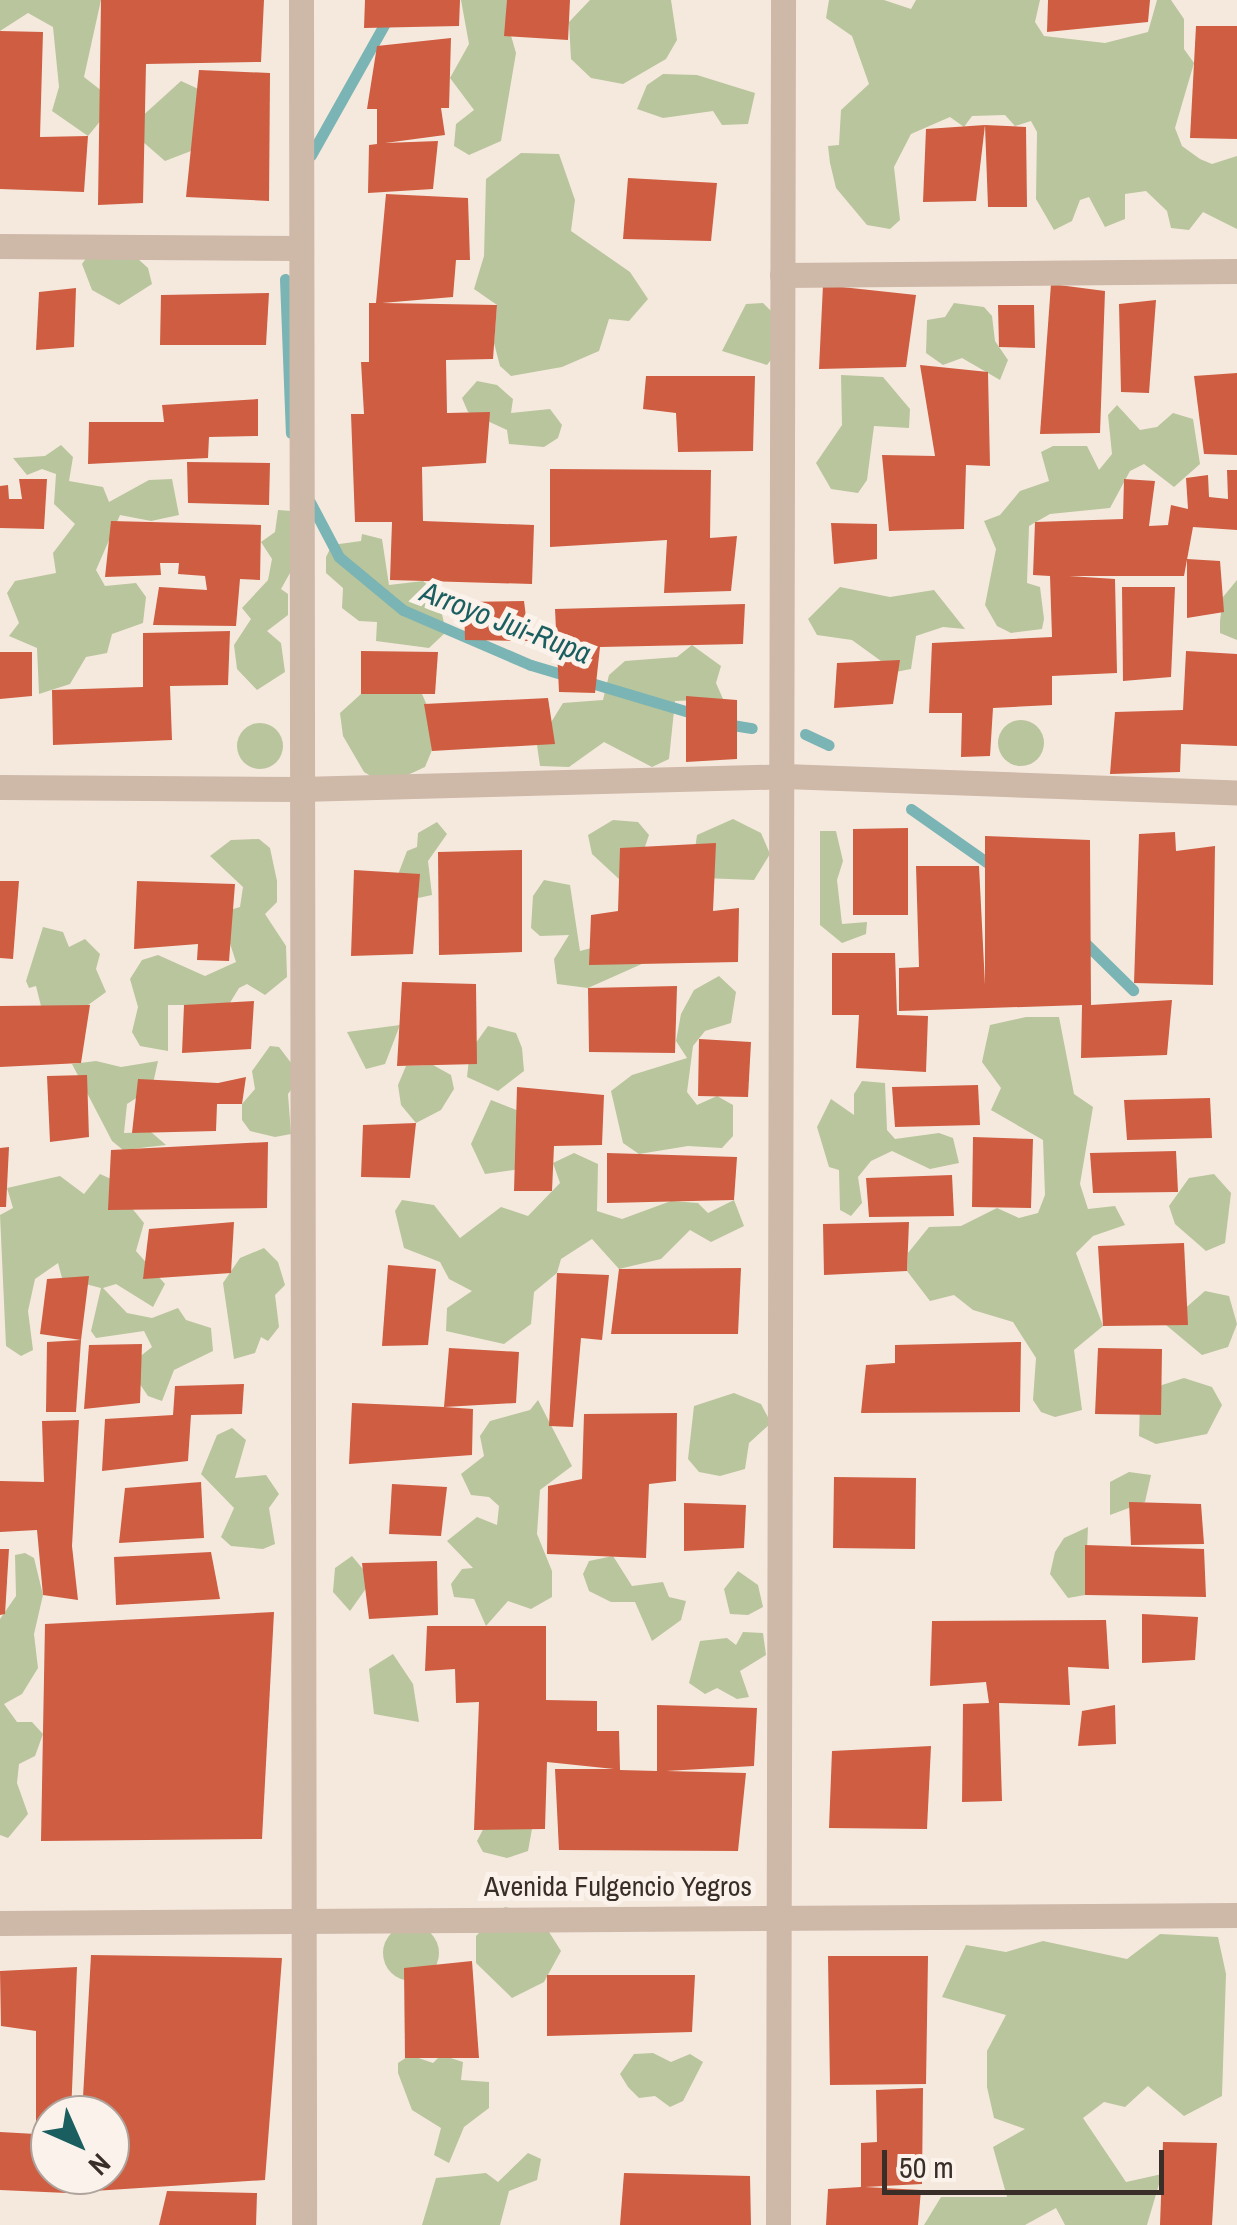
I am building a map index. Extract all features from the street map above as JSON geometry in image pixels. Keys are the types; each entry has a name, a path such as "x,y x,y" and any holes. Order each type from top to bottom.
{"street":[{"path":"301,0 304,2225"},
{"path":"778,2225 783,0"},
{"path":"0,246 300,248"},
{"path":"782,275 1237,271"},
{"path":"0,787 300,788 784,776 1237,793"},
{"name":"Avenida Fulgencio Yegros","path":"0,1923 306,1917 1237,1916"}],"green space":[{"path":"0,0 101,0 84,77 116,102 88,136 52,111 59,87 53,27 28,13 0,31"},
{"path":"461,0 513,0 506,18 516,53 501,141 469,155 454,146 456,124 474,110 450,78 469,44"},
{"path":"590,0 671,0 677,40 666,59 623,84 591,78 571,59 569,22"},
{"path":"829,0 884,0 911,9 916,0 1040,0 1035,22 1044,36 1105,43 1148,32 1157,0 1171,0 1184,19 1184,49 1194,63 1175,128 1182,146 1200,159 1212,164 1237,156 1237,229 1203,212 1189,230 1171,228 1167,211 1146,191 1125,194 1125,219 1105,227 1089,197 1080,200 1072,221 1054,230 1036,199 1037,132 1031,121 1015,126 1005,115 972,116 964,127 950,117 911,134 894,167 900,220 890,229 867,225 836,188 830,163 828,146 839,145 841,110 869,84 852,36 826,18"},
{"path":"663,74 697,75 755,93 748,124 722,125 713,111 663,118 637,109 647,85"},
{"path":"181,81 205,92 191,151 165,161 128,129"},
{"path":"521,153 559,154 575,200 571,231 630,272 648,299 629,321 609,319 599,351 562,367 511,376 500,366 494,343 497,305 474,289 484,256 486,179"},
{"path":"125,247 148,268 152,284 119,305 92,290 82,264 89,254"},
{"path":"763,303 777,317 777,352 767,365 722,351 746,304"},
{"path":"954,303 984,307 992,316 995,341 1008,360 1000,380 962,358 943,365 926,353 927,320 945,317"},
{"path":"841,375 883,377 910,409 909,428 874,426 867,480 858,493 831,489 816,463 842,425"},
{"path":"477,381 497,385 513,399 511,413 550,409 562,425 558,438 544,447 509,444 507,430 468,412 462,398"},
{"path":"1117,405 1140,430 1157,427 1173,413 1193,419 1200,464 1174,487 1144,464 1130,471 1110,508 1050,514 1029,526 1027,583 1040,587 1042,629 1011,633 997,626 985,605 996,549 984,521 1000,515 1020,491 1049,481 1041,452 1053,446 1087,446 1099,470 1112,454 1108,415"},
{"path":"61,445 73,457 69,481 103,487 109,502 149,480 172,479 179,515 151,521 120,515 96,570 105,586 136,583 146,597 143,623 112,634 107,653 86,657 70,684 39,694 37,648 9,636 19,623 7,593 15,581 56,573 53,553 75,524 54,504 56,474 42,469 27,475 13,458 45,456"},
{"path":"278,510 291,511 295,564 281,589 288,594 288,615 267,631 281,643 285,672 257,690 237,669 234,645 251,619 242,608 268,580 272,559 261,542 275,532"},
{"path":"362,534 382,539 389,585 423,581 448,602 442,614 446,632 429,648 376,641 377,622 359,621 342,608 343,588 326,573 326,557 332,545 361,541"},
{"path":"1237,580 1237,640 1220,633 1220,621 1223,597"},
{"path":"840,587 890,597 934,590 965,629 943,627 916,636 911,669 885,674 881,661 852,640 817,635 808,619"},
{"path":"692,645 721,666 716,683 723,699 675,701 669,759 652,767 604,742 569,767 540,766 537,745 563,703 603,700 609,675 625,661 677,657"},
{"path":"361,694 422,694 439,733 425,767 386,785 364,772 343,736 340,713"},
{"path":"1021,720 1037,727 1044,743 1037,759 1021,766 1005,759 998,743 1005,727"},
{"path":"260,723 276,730 283,746 276,762 260,769 244,762 237,746 244,730"},
{"path":"733,819 761,833 770,854 754,880 703,878 694,856 697,835"},
{"path":"613,820 638,822 649,835 639,864 619,879 592,854 588,835"},
{"path":"437,822 447,834 428,861 432,895 418,898 400,886 399,872 407,851 417,847 418,833"},
{"path":"820,831 836,831 843,861 837,880 842,924 867,922 866,934 842,943 820,925"},
{"path":"259,839 270,848 277,881 277,902 265,914 286,946 287,977 265,995 247,984 239,988 217,1024 184,1005 168,1005 168,1051 140,1046 132,1032 138,1007 130,979 142,960 158,955 205,976 236,962 220,913 240,907 243,887 210,856 231,840"},
{"path":"544,880 570,885 580,951 614,942 644,963 588,988 557,984 554,959 569,935 540,936 531,928 533,896"},
{"path":"43,927 63,932 69,947 85,939 100,954 96,969 106,992 73,1016 41,1006 36,986 29,988 26,981"},
{"path":"719,976 736,992 731,1023 705,1031 693,1046 687,1092 697,1105 717,1096 733,1105 733,1136 722,1148 688,1146 639,1154 623,1143 611,1091 632,1075 687,1058 676,1041 681,1014 694,990"},
{"path":"1026,1017 1059,1017 1074,1094 1093,1107 1080,1184 1088,1209 1115,1206 1125,1225 1093,1236 1076,1253 1103,1326 1074,1350 1082,1410 1055,1417 1041,1412 1033,1400 1036,1358 1013,1322 973,1310 954,1295 930,1301 907,1271 908,1253 929,1227 961,1226 997,1208 1019,1218 1038,1213 1045,1195 1043,1140 991,1110 1001,1088 982,1062 990,1025"},
{"path":"400,1025 385,1064 366,1069 347,1032"},
{"path":"488,1026 516,1033 522,1048 524,1071 498,1091 467,1077 470,1051"},
{"path":"270,1046 279,1047 301,1076 288,1094 291,1134 275,1137 250,1131 242,1120 242,1104 255,1089 252,1071"},
{"path":"96,1061 121,1067 158,1061 152,1088 127,1104 124,1133 151,1132 166,1145 123,1150 112,1141 72,1064"},
{"path":"433,1065 451,1075 454,1089 441,1110 416,1123 401,1105 398,1085 406,1066"},
{"path":"862,1081 885,1083 887,1130 895,1139 939,1133 953,1138 959,1163 930,1169 892,1151 871,1161 858,1177 862,1203 851,1216 840,1210 839,1170 829,1167 817,1127 831,1099 854,1115 854,1094"},
{"path":"491,1100 532,1116 545,1144 514,1170 485,1174 471,1144"},
{"path":"574,1153 598,1164 597,1211 622,1219 671,1201 698,1203 708,1213 734,1200 744,1226 711,1242 690,1230 661,1259 619,1269 592,1239 561,1259 557,1273 534,1292 531,1324 504,1344 446,1331 447,1308 472,1291 449,1279 440,1262 404,1248 395,1211 402,1200 434,1205 460,1238 501,1207 528,1216 560,1183 553,1163"},
{"path":"100,1174 127,1186 131,1207 144,1223 136,1251 165,1284 153,1307 116,1284 103,1288 127,1313 152,1318 178,1308 186,1320 211,1328 213,1351 174,1370 162,1401 148,1396 133,1374 133,1362 152,1347 144,1331 96,1338 91,1331 101,1288 62,1278 58,1263 35,1279 28,1311 33,1350 21,1356 6,1346 0,1215 13,1208 7,1188 60,1176 84,1194"},
{"path":"1214,1174 1231,1193 1225,1243 1206,1251 1175,1224 1169,1206 1189,1178"},
{"path":"264,1248 278,1262 285,1285 275,1295 279,1327 268,1341 261,1337 255,1353 234,1359 223,1283 240,1258"},
{"path":"1205,1291 1229,1296 1237,1324 1228,1347 1202,1355 1166,1325"},
{"path":"1184,1378 1212,1387 1222,1405 1207,1434 1156,1444 1139,1436 1140,1404 1162,1385"},
{"path":"734,1393 761,1404 771,1423 749,1443 745,1469 720,1476 699,1472 688,1459 694,1406"},
{"path":"538,1400 572,1466 540,1490 537,1534 552,1571 552,1597 531,1609 508,1601 486,1626 474,1599 454,1597 451,1584 462,1569 473,1568 447,1541 477,1517 497,1525 499,1506 489,1497 471,1495 461,1474 484,1456 480,1436 490,1421 530,1410"},
{"path":"232,1428 246,1440 235,1478 266,1475 279,1494 269,1508 275,1544 263,1549 231,1546 221,1537 234,1508 201,1474 217,1435"},
{"path":"1129,1472 1151,1475 1145,1502 1110,1515 1110,1482"},
{"path":"1088,1527 1085,1595 1068,1598 1050,1574 1055,1552 1064,1538"},
{"path":"25,1553 34,1558 43,1595 34,1634 38,1668 22,1694 4,1704 17,1722 32,1722 43,1734 35,1756 19,1764 17,1783 28,1814 8,1838 0,1835 0,1619 16,1596 15,1555"},
{"path":"352,1556 372,1580 350,1611 333,1592 335,1568"},
{"path":"613,1556 632,1586 663,1582 669,1597 686,1601 681,1620 652,1641 635,1602 611,1602 589,1591 583,1574 589,1561"},
{"path":"738,1571 758,1585 763,1607 748,1615 730,1614 724,1589"},
{"path":"743,1632 763,1633 766,1655 740,1671 749,1697 737,1699 717,1688 705,1694 689,1683 700,1641 727,1638 736,1645"},
{"path":"393,1654 413,1684 419,1722 374,1714 369,1669"},
{"path":"488,1820 532,1829 528,1851 507,1858 483,1852 477,1841"},
{"path":"505,1907 539,1916 561,1951 544,1982 512,1998 476,1963 476,1936"},
{"path":"411,1925 431,1933 439,1953 431,1973 411,1981 391,1973 383,1953 391,1933"},
{"path":"1160,1934 1218,1937 1226,1974 1222,2096 1184,2116 1148,2086 1125,2107 1104,2102 1083,2118 1126,2182 1162,2174 1147,2225 1065,2225 1056,2208 1025,2225 924,2225 941,2197 1007,2197 993,2147 1025,2129 994,2118 987,2087 987,2051 1006,2015 942,1997 966,1945 1006,1952 1043,1941 1127,1959"},
{"path":"653,2053 671,2062 690,2054 703,2062 683,2101 670,2107 655,2096 639,2098 620,2074 634,2054"},
{"path":"410,2055 433,2063 441,2055 463,2062 461,2080 489,2082 489,2108 464,2127 449,2163 434,2155 441,2128 412,2110 398,2073 398,2063"},
{"path":"528,2153 541,2159 537,2180 509,2191 500,2225 422,2225 436,2178 486,2173 498,2182"}],"building":[{"path":"101,0 264,0 261,62 146,64 143,203 98,205"},
{"path":"365,0 460,0 459,26 364,28"},
{"path":"507,0 570,0 568,40 504,36"},
{"path":"1048,0 1150,0 1148,22 1047,32"},
{"path":"1196,26 1237,26 1237,139 1190,138"},
{"path":"0,31 43,32 40,137 88,136 84,192 0,189"},
{"path":"451,38 449,108 441,108 445,135 385,143 438,141 433,189 368,193 369,145 377,144 377,109 367,109 377,46"},
{"path":"199,70 270,73 269,201 186,197"},
{"path":"985,125 976,201 923,202 926,129"},
{"path":"985,125 1026,127 1027,207 988,207"},
{"path":"628,178 717,183 711,241 623,239"},
{"path":"386,194 468,198 470,260 456,260 453,297 382,303 497,305 493,359 446,360 447,413 490,412 486,463 422,467 423,521 534,525 532,584 390,580 392,522 355,522 351,414 364,414 361,362 369,362 369,303 376,303"},
{"path":"1051,284 1105,291 1100,433 1040,434"},
{"path":"823,285 916,295 906,367 819,369"},
{"path":"76,288 74,347 36,350 39,292"},
{"path":"269,293 266,345 160,345 161,295"},
{"path":"1156,300 1149,393 1121,392 1119,304"},
{"path":"998,305 1034,305 1035,348 999,347"},
{"path":"920,365 988,372 990,466 966,465 964,529 889,531 882,455 935,456"},
{"path":"1237,373 1237,455 1204,454 1194,376"},
{"path":"646,376 755,376 753,451 678,452 676,413 643,409"},
{"path":"258,399 258,436 209,437 208,458 88,464 89,422 164,422 162,405"},
{"path":"187,462 270,463 269,505 188,503"},
{"path":"550,469 711,470 710,538 737,536 731,591 664,593 667,540 550,547"},
{"path":"1227,470 1237,470 1237,530 1193,527 1184,576 1069,576 1115,579 1117,673 1052,676 1052,705 993,708 990,756 961,757 962,713 929,713 932,643 1052,637 1050,576 1033,575 1035,522 1123,519 1124,479 1155,481 1149,526 1168,525 1171,505 1188,509 1186,478 1208,475 1209,497 1228,499"},
{"path":"19,479 47,479 44,529 0,528 0,486 8,485 9,499 22,499"},
{"path":"111,521 261,525 260,580 240,579 236,626 153,625 159,587 207,590 205,576 178,574 179,563 160,563 161,575 105,577"},
{"path":"831,523 877,524 877,559 834,564"},
{"path":"1187,559 1220,561 1224,612 1187,618"},
{"path":"1122,587 1175,587 1171,677 1123,681"},
{"path":"524,601 529,641 465,640 464,602"},
{"path":"745,604 743,644 600,647 595,693 559,692 555,609"},
{"path":"230,631 228,685 170,686 172,740 53,745 52,690 143,687 143,633"},
{"path":"361,651 438,652 435,694 361,694"},
{"path":"1186,651 1237,654 1237,746 1181,744 1180,772 1110,774 1115,712 1183,710"},
{"path":"0,652 32,652 32,696 0,699"},
{"path":"900,660 893,704 834,708 837,663"},
{"path":"686,696 737,700 737,759 686,762"},
{"path":"548,698 555,744 432,751 424,704"},
{"path":"908,828 908,915 853,915 853,829"},
{"path":"1175,832 1176,851 1215,846 1213,985 1134,983 1139,834"},
{"path":"985,836 1090,840 1091,1005 1172,1000 1167,1055 1081,1058 1082,1005 899,1011 899,968 919,967 916,866 979,866 985,985"},
{"path":"716,843 713,911 739,908 738,962 589,965 591,915 618,911 620,848"},
{"path":"522,850 522,952 439,955 438,852"},
{"path":"354,870 420,874 413,954 351,956"},
{"path":"0,881 19,881 13,959 0,958"},
{"path":"137,881 235,884 229,961 197,960 198,944 134,949"},
{"path":"832,953 895,953 897,1015 928,1016 926,1072 856,1068 859,1015 832,1015"},
{"path":"402,982 476,984 477,1064 397,1066"},
{"path":"677,986 675,1053 589,1052 588,988"},
{"path":"254,1001 251,1049 182,1053 184,1005"},
{"path":"90,1005 81,1063 0,1067 0,1006"},
{"path":"699,1039 751,1042 748,1097 698,1096"},
{"path":"87,1075 89,1137 50,1142 47,1076"},
{"path":"246,1077 242,1104 217,1104 216,1131 132,1133 138,1079 218,1083"},
{"path":"978,1085 980,1125 895,1127 892,1087"},
{"path":"517,1087 604,1095 602,1145 554,1146 552,1191 514,1191"},
{"path":"1210,1098 1212,1138 1127,1140 1124,1100"},
{"path":"416,1123 410,1178 361,1177 363,1125"},
{"path":"973,1137 1033,1139 1031,1208 972,1207"},
{"path":"268,1142 267,1208 108,1210 111,1150"},
{"path":"9,1147 6,1207 0,1207 0,1148"},
{"path":"1176,1151 1178,1192 1093,1193 1090,1153"},
{"path":"607,1153 737,1157 734,1200 607,1203"},
{"path":"952,1175 954,1216 869,1217 866,1178"},
{"path":"234,1222 231,1273 143,1279 149,1229"},
{"path":"909,1222 907,1271 824,1275 823,1224"},
{"path":"1184,1243 1188,1325 1103,1326 1098,1246"},
{"path":"388,1265 436,1269 428,1345 382,1346"},
{"path":"741,1268 738,1334 611,1334 619,1269"},
{"path":"557,1273 609,1275 602,1340 581,1338 573,1427 549,1426"},
{"path":"89,1276 81,1340 40,1334 47,1279"},
{"path":"81,1340 76,1412 46,1412 47,1342"},
{"path":"1021,1342 1020,1412 861,1413 866,1365 895,1363 895,1345"},
{"path":"142,1344 140,1403 84,1409 89,1345"},
{"path":"449,1348 519,1352 516,1403 444,1407"},
{"path":"1098,1348 1162,1349 1161,1415 1095,1414"},
{"path":"244,1384 242,1414 191,1415 188,1461 102,1471 105,1419 173,1415 175,1386"},
{"path":"352,1403 473,1409 472,1455 349,1464"},
{"path":"677,1413 676,1481 649,1484 646,1558 547,1554 548,1486 582,1479 584,1414"},
{"path":"79,1420 72,1546 78,1600 43,1595 37,1530 0,1532 0,1481 44,1482 42,1421"},
{"path":"834,1477 916,1478 915,1549 833,1548"},
{"path":"201,1482 204,1538 119,1543 125,1488"},
{"path":"392,1484 447,1487 441,1536 389,1534"},
{"path":"1129,1502 1201,1504 1204,1544 1131,1545"},
{"path":"684,1503 746,1505 744,1548 684,1551"},
{"path":"1085,1545 1204,1549 1206,1597 1085,1595"},
{"path":"0,1549 9,1549 5,1614 0,1615"},
{"path":"211,1552 220,1599 116,1605 114,1557"},
{"path":"437,1561 438,1615 369,1619 362,1563"},
{"path":"274,1612 262,1839 41,1841 45,1624"},
{"path":"1142,1614 1198,1617 1195,1660 1142,1663"},
{"path":"1106,1620 1109,1669 1068,1667 1070,1705 999,1703 1002,1801 962,1802 963,1704 989,1703 986,1682 930,1686 932,1621"},
{"path":"427,1626 546,1626 546,1700 597,1701 597,1731 619,1731 620,1770 657,1771 657,1705 757,1708 754,1766 666,1771 746,1773 738,1851 559,1850 555,1769 614,1769 547,1762 545,1829 474,1830 479,1702 456,1703 455,1669 425,1671"},
{"path":"1115,1705 1116,1744 1078,1746 1082,1711"},
{"path":"931,1746 927,1829 829,1828 832,1751"},
{"path":"91,1955 282,1958 265,2180 130,2189 130,2095 83,2095"},
{"path":"828,1956 928,1956 926,2084 830,2085"},
{"path":"472,1961 479,2058 405,2058 404,1968"},
{"path":"77,1967 72,2095 36,2095 36,2031 1,2026 0,1971"},
{"path":"547,1975 695,1975 692,2032 547,2036"},
{"path":"923,2088 922,2184 865,2187 921,2190 918,2225 826,2225 828,2189 861,2187 861,2143 877,2142 876,2090"},
{"path":"0,2132 30,2134 30,2191 0,2190"},
{"path":"1163,2142 1217,2143 1212,2225 1160,2225"},
{"path":"624,2173 750,2176 751,2225 620,2225"},
{"path":"167,2191 257,2193 256,2225 159,2225"}],"waterway":[{"name":"Arroyo Jui-Rupa","path":"311,155 398,0"},
{"name":"Arroyo Jui-Rupa","path":"285,279 291,433"},
{"name":"Arroyo Jui-Rupa","path":"310,502 339,557 403,610 531,665 699,715"},
{"name":"Arroyo Jui-Rupa","path":"726,724 752,728"},
{"name":"Arroyo Jui-Rupa","path":"805,734 829,745"},
{"name":"Arroyo Jui-Rupa","path":"911,809 995,868"},
{"name":"Arroyo Jui-Rupa","path":"1079,937 1133,990"}]}
